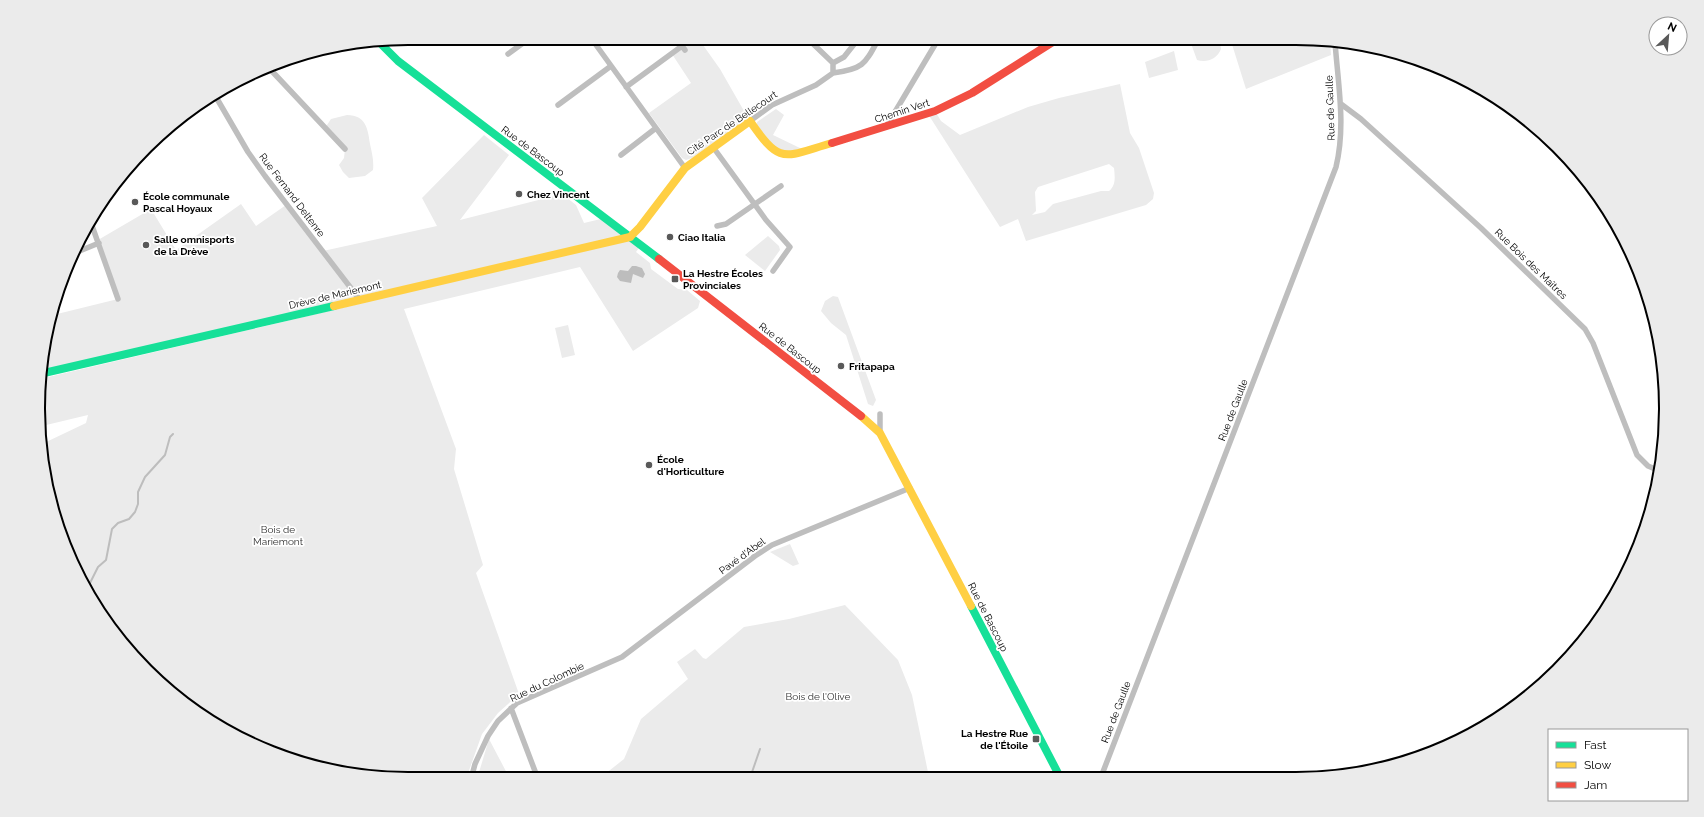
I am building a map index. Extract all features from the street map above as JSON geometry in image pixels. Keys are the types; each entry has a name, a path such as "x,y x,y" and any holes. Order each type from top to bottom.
{"street":[{"path":"508,54 520,45"},
{"name":"Cité Parc de Bellecourt","path":"596,45 685,168"},
{"path":"814,45 833,63 833,73"},
{"path":"833,63 844,57 853,45"},
{"name":"Cité Parc de Bellecourt","path":"630,237 640,227 685,168 772,105 816,85 833,73 851,71 861,66 874,45"},
{"path":"885,127 935,45"},
{"name":"Chemin Vert","path":"750,121 770,150 783,156 791,156 935,111 962,98 1048,45"},
{"name":"Rue de Bascoup","path":"383,46 398,61 630,237 863,417 880,432 1057,772"},
{"path":"626,88 682,46"},
{"name":"Rue de Gaulle","path":"1103,772 1329,189 1340,149 1341,104 1336,47"},
{"path":"558,105 611,66"},
{"path":"272,72 345,150"},
{"name":"Rue Fernand Deltenre","path":"218,100 248,152 288,207 360,300"},
{"name":"Rue Bois des Maîtres","path":"1341,104 1361,119 1481,228 1586,331 1593,343 1637,455 1648,466 1654,468"},
{"path":"621,155 656,128"},
{"path":"713,147 766,220 790,246 773,271"},
{"path":"717,226 726,224 781,186"},
{"path":"93,228 118,299"},
{"name":"Drève de Mariemont","path":"47,372 630,237"},
{"path":"81,250 99,243"},
{"path":"880,414 880,432"},
{"name":"Pavé d'Abel","path":"622,658 755,556 772,545 910,488"},
{"name":"Rue du Colombie","path":"473,772 488,736 498,721 516,704 622,658"},
{"path":"511,708 535,772"}],"green space":[{"path":"681,45 703,45 720,69 748,118 692,158 686,160 682,158 649,113 691,83 672,54 682,46"},
{"path":"1192,45 1220,45 1221,49 1214,58 1204,61 1197,60"},
{"path":"1232,45 1296,45 1330,47 1331,55 1246,89"},
{"path":"1174,51 1178,70 1149,78 1145,62"},
{"path":"1120,84 1130,133 1139,148 1154,193 1153,199 1146,205 1026,241 1018,219 1000,227 928,114 935,111 941,121 960,135 1028,107 1059,98","holes":["1109,164 1114,168 1114,183 1109,191 1101,191 1053,204 1045,212 1032,215 1036,211 1035,192 1038,187"]},
{"path":"776,109 784,115 773,135 802,149 785,152 774,148 757,125 757,122"},
{"path":"347,115 358,117 367,128 373,157 373,170 365,176 349,178 343,172 339,165 344,158 345,149 325,128 331,119"},
{"name":"Bois de Mariemont","path":"484,135 509,155 460,220 562,194 576,205 584,223 605,218 641,245 636,252 650,263 651,269 678,289 687,290 700,301 698,308 633,351 580,267 404,309 456,449 454,469 483,565 476,573 519,694 498,713 482,734 468,772 385,771 361,769 314,760 292,753 248,735 207,711 187,697 151,666 120,630 106,610 82,569 64,525 57,503 47,442 86,423 88,415 46,425 47,377 363,303 360,300 47,372 57,314 118,299 98,240 151,209 176,250 241,204 256,226 286,205 323,251 437,226 422,198"},
{"path":"768,236 779,246 780,250 765,271 745,255"},
{"path":"833,296 838,297 876,400 873,406 868,404 846,335 831,323 821,311 825,301"},
{"path":"568,325 575,355 562,358 555,328"},
{"path":"790,544 799,564 793,566 770,552"},
{"name":"Bois de l'Olive","path":"845,605 898,660 912,695 928,772 608,772 624,759 641,719 688,679 677,662 695,649 703,658 706,659 744,627 789,619"},
{"path":"489,739 506,772 479,772"}],"shaded area":[{"path":"632,266 642,268 645,274 643,278 633,274 631,283 620,281 617,277 620,270 628,271"}],"waterway":[{"path":"90,583 98,567 106,560 112,529 118,523 129,519 135,512 138,504 138,492 145,477 165,455 170,437 173,434"},
{"path":"752,772 760,749"}],"traffic: fast":[{"path":"383,46 398,61 659,259"},
{"path":"47,372 334,306"},
{"path":"971,606 1057,772"}],"traffic: slow":[{"path":"630,237 640,227 685,168 750,121 769,145 784,154 803,152 832,143"},
{"path":"334,306 630,237"},
{"path":"861,416 880,433 971,606"}],"traffic: jam":[{"path":"832,143 935,111 972,93 1048,45"},
{"path":"659,259 861,416"}],"place":[{"name":"Chez Vincent","path":"519,194"},
{"name":"École communale Pascal Hoyaux","path":"135,202"},
{"name":"Ciao Italia","path":"670,237"},
{"name":"Salle omnisports de la Drève","path":"146,245"},
{"name":"La Hestre Écoles Provinciales","path":"675,279"},
{"name":"Fritapapa","path":"841,366"},
{"name":"École d'Horticulture","path":"649,465"},
{"name":"La Hestre Rue de l'Étoile","path":"1036,739"}]}
